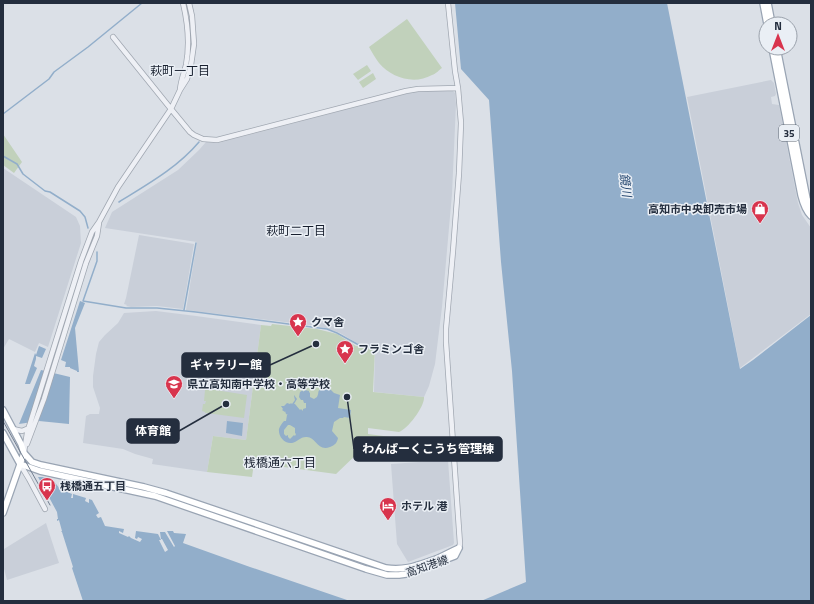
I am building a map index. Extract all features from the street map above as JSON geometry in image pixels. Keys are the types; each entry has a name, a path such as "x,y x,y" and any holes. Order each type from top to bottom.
{"main road":[{"path":"763,3 765,16"},
{"path":"768,3 770,16"},
{"name":"35","path":"774,56 801,195 805,208 811,215"},
{"name":"35","path":"779,56 811,215"},
{"path":"3,410 21,444 24,453 3,513"},
{"path":"3,433 20,464"},
{"name":"高知港線","path":"24,453 32,462 41,465 144,487 386,568 408,568 425,563 459,548"},
{"name":"高知港線","path":"20,464 40,471 155,496 387,574 399,575 413,572 455,556 459,548"}],"street":[{"path":"180,90 188,44 188,31 183,3"},
{"path":"24,453 30,437 47,371 81,261 92,232 118,187 171,109 187,79 193,55 194,30 189,3"},
{"path":"448,3 461,122 453,251 446,329 449,395 460,544 459,548"},
{"path":"113,37 190,132 206,140 217,140 412,90 458,88"},
{"path":"24,453 29,428 34,420 52,372 86,263 97,236 99,222"},
{"path":"13,429 22,431 29,428"},
{"path":"20,464 45,509"}],"shaded area":[{"name":"高知市中央卸売市場","path":"771,80 774,83 776,94 775,96 771,97 772,104 779,105 798,203 802,215 811,228 811,314 740,368 687,97"},
{"path":"417,91 453,91 455,93 456,104 452,194 442,307 435,364 429,386 424,397 374,392 375,345 357,343 340,333 317,326 186,310 197,242 105,228 112,212 178,170 206,142 218,143"},
{"path":"3,168 76,217 80,226 81,243 48,347 39,343 35,352 9,339 3,349"},
{"path":"139,235 194,244 183,309 157,306 131,307 124,304"},
{"name":"県立高知南中学校・高等学校","path":"156,311 261,325 246,440 213,436 207,472 152,464 153,459 123,449 83,443 86,416 90,414 99,414 100,408 93,387 93,376 99,342 118,323 124,313"},
{"path":"448,460 454,543 453,545 408,562 397,544 391,464"},
{"path":"46,523 59,563 7,580 3,565 4,549"}],"green space":[{"path":"407,19 442,68 435,74 425,78 411,80 397,76 390,73 379,63 369,47"},
{"path":"367,65 371,71 358,80 353,74"},
{"path":"373,73 376,79 363,88 359,82"},
{"path":"3,134 22,162 14,173 3,165"},
{"path":"272,324 317,329 337,334 356,346 375,348 373,392 424,397 422,406 407,427 399,432 368,428 368,434 391,437 393,440 379,453 360,451 336,474 254,463 252,477 207,472 213,436 246,440 261,325 271,326"},
{"path":"209,389 247,395 244,418 205,413 202,411 203,404 205,404 206,401 204,401 205,390"}],"water":[{"name":"鏡川","path":"455,3 667,3 740,369 811,315 811,601 481,601 526,582 512,371 501,262 489,100 461,69"},
{"path":"80,301 85,303 75,328 79,372 77,372 70,367 65,367 66,362 61,360"},
{"path":"39,346 46,349 42,358 36,356 34,366 37,368 30,384 25,384 35,353 36,355"},
{"path":"41,370 70,377 69,424 39,421 19,424"},
{"path":"322,387 328,387 334,393 340,395 338,408 351,410 350,418 340,418 334,422 332,431 338,438 336,443 326,448 319,446 309,437 302,438 292,443 284,441 279,434 279,429 283,422 286,421 288,415 282,410 283,409 281,406 284,406 287,403 292,404 295,400 294,395 297,399 294,404 303,411 303,409 306,408 306,403 304,403 299,397 300,392 303,390 303,392 305,390 309,391 310,397 314,399 317,397","holes":["288,425 295,428 296,434 290,439 288,435 286,436 284,434 284,430"]},
{"path":"227,421 243,423 242,436 226,433"},
{"path":"38,477 53,480 60,489 72,494 71,498 73,498 73,494 86,498 85,501 89,503 89,499 92,500 99,513 96,515 98,518 101,517 105,526 124,529 123,533 119,531 119,533 140,542 142,539 138,537 137,539 135,538 136,531 158,534 161,540 159,540 165,552 168,550 161,539 160,532 165,532 174,547 175,546 167,531 186,534 183,543 350,601 83,601 61,532 59,520 57,521 57,512"}],"waterway":[{"path":"3,114 49,79 54,72 88,47 142,3"},
{"path":"119,202 172,168 199,142"},
{"path":"3,156 17,164 23,174 45,191 50,192 80,211 85,217 88,228"},
{"path":"184,310 196,243"},
{"path":"83,301 97,261 97,252"},
{"path":"83,301 126,308 157,308 196,312 327,329 357,344 374,347"}],"tram line":[{"path":"3,421 50,505"}],"place":[{"name":"高知市中央卸売市場","path":"760,224"},
{"name":"クマ舎","path":"298,337"},
{"name":"ギャラリー館","path":"316,344"},
{"name":"フラミンゴ舎","path":"345,364"},
{"name":"わんぱーくこうち管理棟","path":"347,397"},
{"name":"県立高知南中学校・高等学校","path":"174,399"},
{"name":"体育館","path":"226,404"},
{"name":"桟橋通五丁目","path":"47,501"},
{"name":"ホテル 港","path":"388,521"}],"district":[{"name":"萩町一丁目","path":"180,70"},
{"name":"萩町二丁目","path":"296,230"},
{"name":"桟橋通六丁目","path":"280,462"}]}
